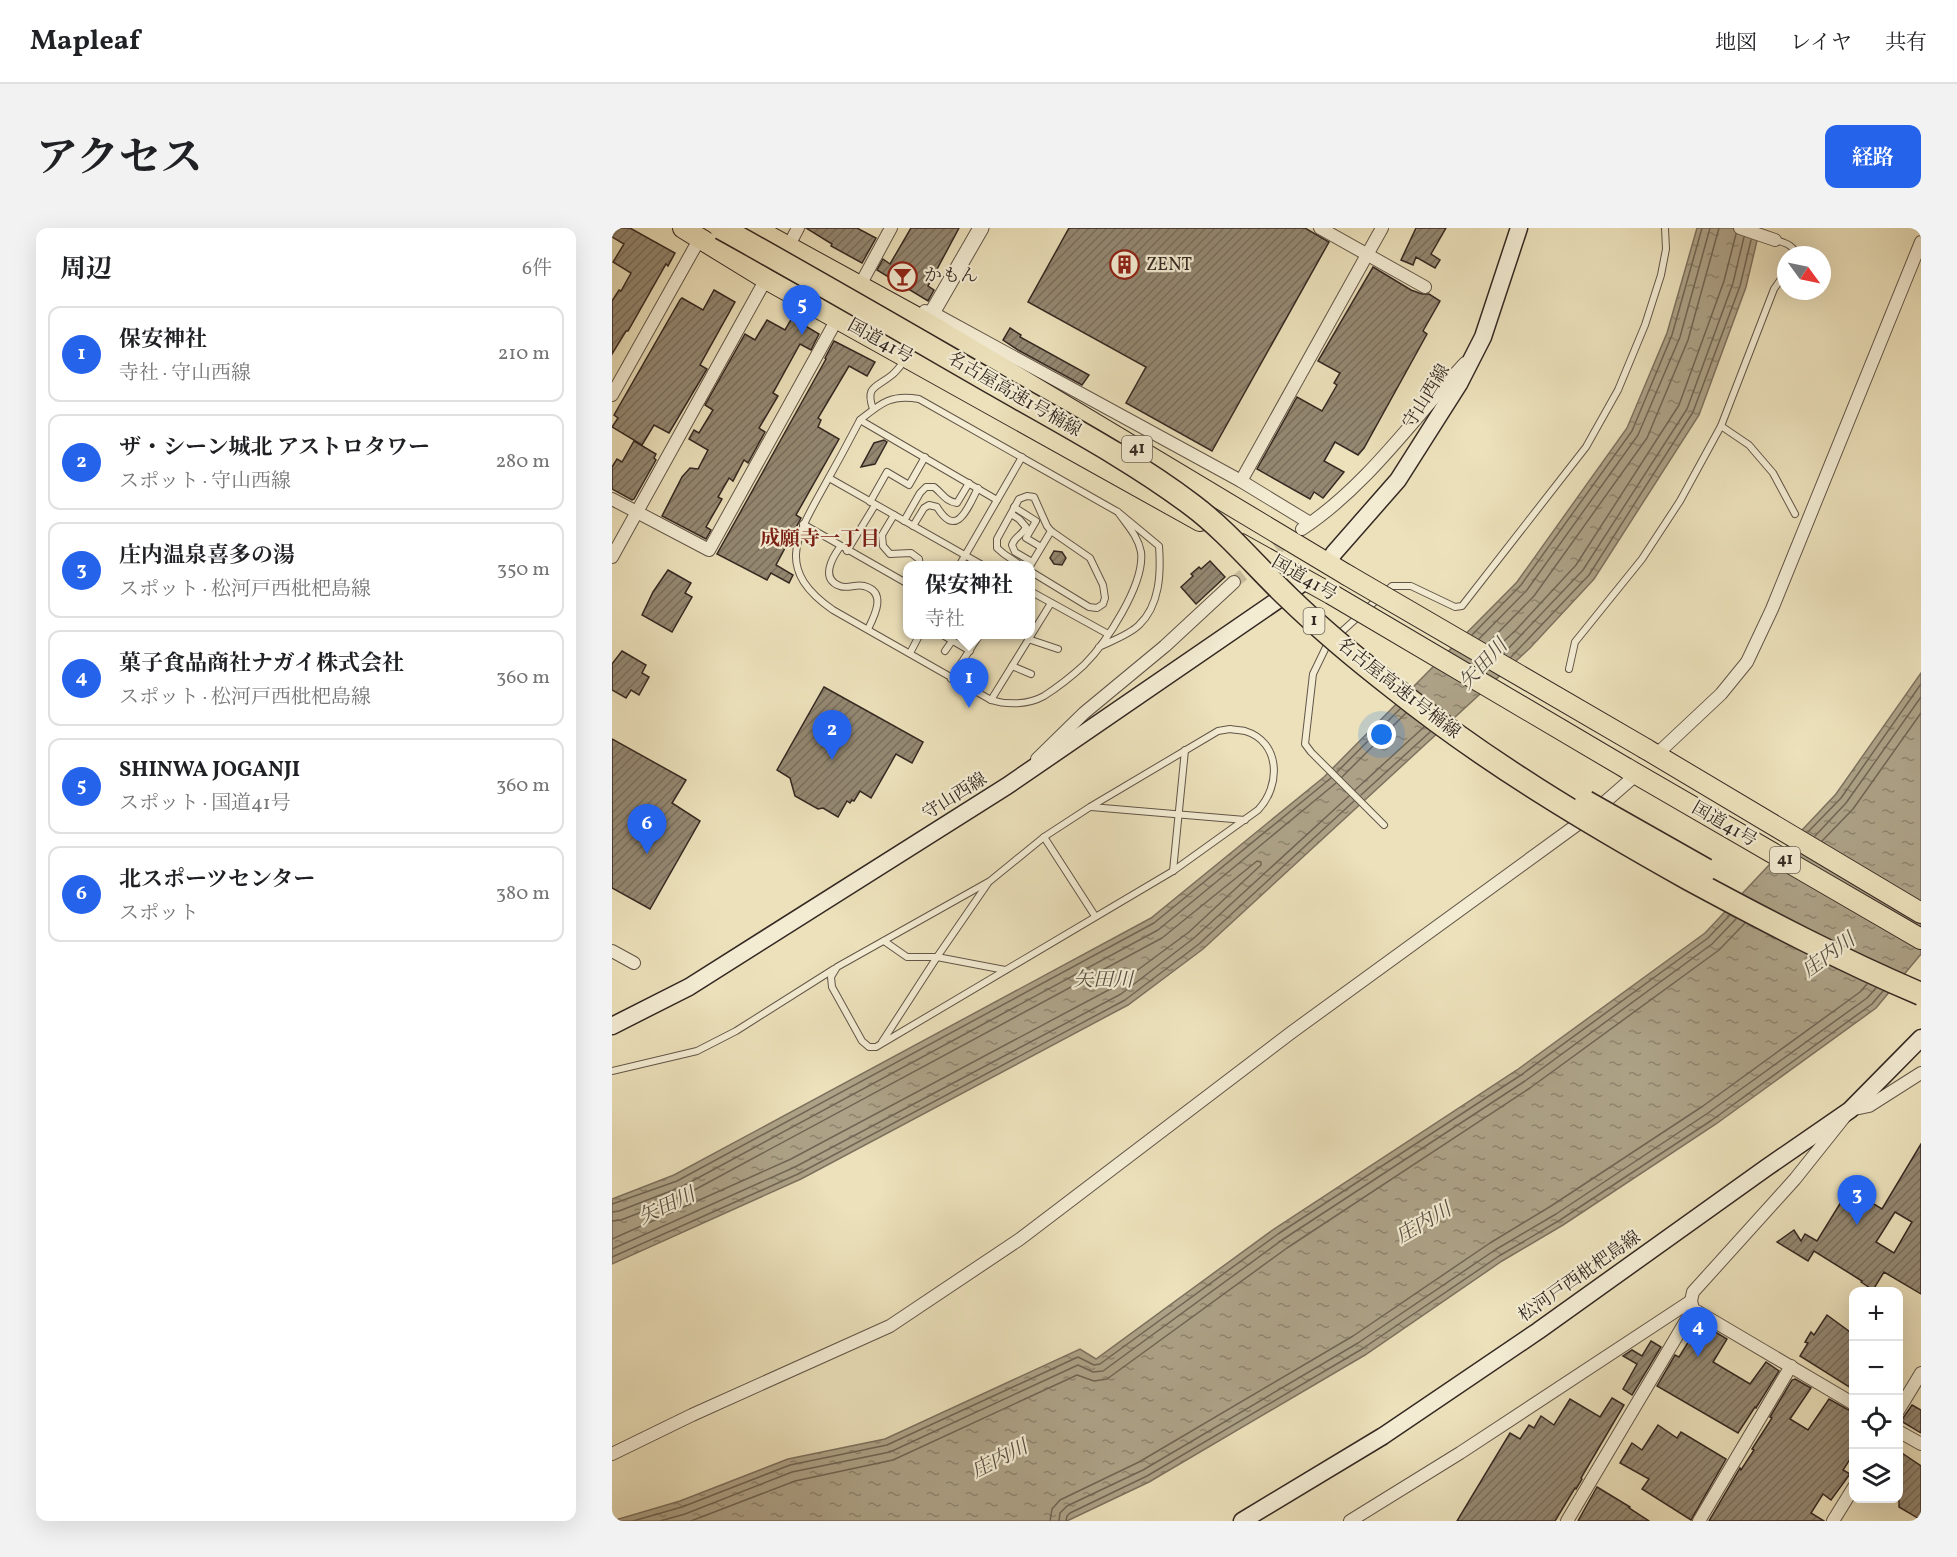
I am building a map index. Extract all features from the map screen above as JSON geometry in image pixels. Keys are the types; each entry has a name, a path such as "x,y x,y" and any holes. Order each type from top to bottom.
{"highway":[{"name":"国道41号","path":"683,228 766,279 1307,580 1921,939"},
{"name":"名古屋高速1号楠線","path":"721,228 1064,424 1159,481 1195,507 1290,599 1380,678 1481,752 1561,804 1737,905 1820,948 1921,994"},
{"name":"名古屋高速1号楠線","path":"735,228 1164,475 1200,502 1296,594 1355,646 1448,715 1488,741 1606,813 1746,893 1828,935 1921,977"},
{"name":"国道41号","path":"754,228 865,290 930,318 1347,575 1921,913"}],"main road":[{"name":"守山西線","path":"1328,563 1334,553 1398,480 1459,384 1484,337 1520,228"},
{"name":"守山西線","path":"612,1026 689,987 1007,786 1307,580"},
{"name":"松河戸西枇杷島線","path":"1242,1521 1383,1437 1538,1331 1850,1110 1921,1038"}],"street":[{"path":"788,247 798,228"},
{"path":"865,290 891,228"},
{"path":"907,357 981,228"},
{"path":"1320,228 1425,287"},
{"path":"1241,481 1382,228"},
{"path":"1740,228 1775,240"},
{"path":"612,395 700,238"},
{"path":"1656,755 1721,694 1747,662 1772,609 1921,242"},
{"path":"612,557 766,279"},
{"path":"930,318 1241,481 1306,526 1355,485 1403,435 1476,351"},
{"path":"612,499 709,550 837,319"},
{"path":"1007,786 1084,713 1166,646 1234,582"},
{"path":"612,1454 900,1320 1020,1239 1292,1032 1589,816 1637,774"},
{"path":"612,951 634,963"},
{"path":"1567,1521 1692,1305 1693,1292 1795,1179 1850,1110 1869,1106 1921,1073"},
{"path":"1692,1305 1849,1401"},
{"path":"1350,1521 1692,1305"},
{"path":"1699,1521 1791,1366"},
{"path":"1903,1404 1921,1373"},
{"path":"1903,1433 1921,1444"},
{"path":"1835,1520 1849,1496"}],"lane":[{"path":"1384,825 1305,744 1313,674 1327,645 1392,586 1411,586 1455,607 1462,606 1586,447 1618,390 1646,325 1661,275 1666,249 1665,228"},
{"path":"1775,240 1792,246"},
{"path":"1569,669 1575,642 1642,560 1680,501 1721,426 1777,285"},
{"path":"873,409 869,398 872,388 895,373 907,357"},
{"path":"1099,647 1140,625 1156,600 1160,565 1159,546 1118,513 919,399 903,396 888,400 860,420 803,524 797,543 799,573 807,588 816,598 833,610 991,700 1002,704 1013,704 1042,697 1085,664 1108,634 1134,590 1140,570 1141,552 1136,535 1118,513"},
{"path":"860,420 998,500"},
{"path":"1721,426 1749,445 1773,473 1796,514"},
{"path":"847,551 873,504 887,472 909,485 925,457"},
{"path":"962,561 1022,457"},
{"path":"829,478 975,561"},
{"path":"904,521 926,487 934,487 944,498 957,503 969,483"},
{"path":"913,526 924,508 929,505 937,507 949,520 955,522 962,519 978,488"},
{"path":"1014,561 997,548 997,539 1019,499 1027,496 1034,497 1051,531 1090,558 1103,585 1106,598 1097,609 1035,573"},
{"path":"1014,507 1036,521 1026,538 1041,547"},
{"path":"1011,514 1026,527 1024,533 1018,535 1011,545 1015,552 1027,561"},
{"path":"894,515 882,535 883,546 890,554 911,553 919,561"},
{"path":"803,524 903,581"},
{"path":"1033,561 1051,531"},
{"path":"840,546 830,560 828,571 834,582 842,587 864,586 874,592 878,602 868,629"},
{"path":"1035,594 1108,634"},
{"path":"1035,628 1051,603"},
{"path":"910,653 917,639"},
{"path":"949,639 970,651"},
{"path":"951,678 976,639"},
{"path":"991,700 1028,639 1058,650"},
{"path":"945,651 952,641"},
{"path":"1012,666 1030,674"},
{"path":"612,1071 697,1051 736,1031 837,967 990,880 1044,837 1218,731 1230,729 1245,731 1262,741 1273,761 1274,783 1266,802 1245,820 1173,871 876,1047 869,1047 862,1041 832,987 831,977 837,967"},
{"path":"1173,871 1185,750"},
{"path":"1090,807 1245,820"},
{"path":"1044,837 1095,916"},
{"path":"880,1044 990,880"},
{"path":"884,941 907,957 937,957 1006,970"}],"water":[{"name":"矢田川","path":"1697,228 1760,228 1746,287 1699,415 1594,579 1530,648 1203,949 1128,1005 801,1179 612,1264 612,1199 674,1175 1151,918 1324,777 1517,582 1627,428 1667,333"},
{"name":"庄内川","path":"1921,673 1921,954 1876,1008 1716,1124 1563,1225 1502,1261 1365,1355 1149,1482 1067,1521 612,1521 680,1501 788,1459 885,1439 1080,1349 1096,1359 1274,1229 1517,1070 1705,933 1836,794"}],"building":[{"path":"612,228 630,228 675,253 668,266 666,264 628,331 612,354 612,301 619,290 621,291 631,273 613,262 624,244 612,237"},
{"path":"806,228 857,228 876,238 862,263 831,246 832,244"},
{"path":"911,228 959,228 928,286 934,290 928,301 877,270 883,259 890,264"},
{"path":"1069,228 1305,228 1329,242 1212,451 1126,403 1146,367 1028,302"},
{"path":"1416,228 1446,228 1431,254 1440,260 1435,268 1416,257 1413,265 1401,260"},
{"path":"1373,267 1411,290 1429,294 1440,301 1423,331 1427,334 1364,448 1358,455 1335,442 1324,461 1344,472 1323,498 1314,492 1310,499 1257,469 1297,397 1322,411 1337,385 1334,383 1340,373 1318,361"},
{"path":"714,290 735,302 700,365 707,369 669,433 654,425 642,445 612,427 618,418 614,415 680,300 682,298 703,310"},
{"path":"792,318 819,334 811,350 800,344 773,393 778,396 759,428 765,432 748,463 744,460 733,481 729,478 718,497 722,499 706,527 711,530 706,539 662,516 682,477 690,468 698,469 708,450 689,439 694,430 699,433 713,410 705,405 745,334 755,340 767,320 785,330"},
{"path":"1010,328 1021,335 1020,337 1089,375 1082,385 1018,350 1003,340"},
{"path":"834,341 875,362 867,376 849,366 818,418 821,420 818,427 839,439 796,515 801,518 776,565 793,575 789,583 771,573 767,580 717,554"},
{"path":"884,440 887,442 875,464 861,467 874,443"},
{"path":"634,441 656,454 654,458 656,460 632,500 612,489 612,467 617,459 622,462"},
{"path":"1054,551 1062,552 1066,558 1062,565 1054,564 1050,558"},
{"path":"1210,561 1225,577 1196,604 1181,587 1193,576 1191,574"},
{"path":"668,570 691,583 685,593 692,597 672,632 642,615 653,592"},
{"path":"622,651 646,665 642,673 649,677 639,695 631,690 626,698 612,690 612,664"},
{"path":"824,687 923,742 912,763 896,754 871,798 860,791 854,801 850,803 847,801 838,817 795,796 790,778 777,770"},
{"path":"612,739 686,780 672,803 700,821 650,909 612,888"},
{"path":"1921,1144 1921,1294 1884,1272 1875,1287 1868,1287 1814,1251 1808,1261 1777,1242 1794,1230 1801,1241 1805,1234 1817,1241 1849,1189 1882,1209","holes":["1895,1212 1912,1222 1894,1253 1876,1242"]},
{"path":"1827,1315 1849,1331 1849,1387 1800,1356 1808,1343 1805,1342 1811,1332 1814,1335"},
{"path":"1697,1321 1727,1339 1713,1362 1750,1384 1766,1362 1779,1371 1738,1433 1657,1386 1675,1355 1679,1357 1694,1333 1691,1331"},
{"path":"1651,1341 1661,1347 1632,1395 1623,1389 1637,1364 1623,1356 1632,1350 1642,1356"},
{"path":"1795,1379 1811,1388 1790,1419 1808,1430 1829,1399 1849,1410 1849,1461 1843,1470 1849,1475 1831,1500 1823,1494 1811,1513 1824,1521 1709,1521 1740,1468 1741,1470 1754,1450 1752,1449 1792,1380"},
{"path":"1612,1398 1624,1405 1555,1521 1457,1521 1510,1433 1520,1439 1529,1425 1534,1428 1541,1416 1554,1425 1570,1399 1600,1417"},
{"path":"1912,1405 1921,1410 1921,1433 1903,1422 1903,1418"},
{"path":"1658,1425 1677,1438 1681,1432 1726,1459 1691,1520 1642,1489 1649,1479 1620,1463 1632,1443 1642,1450"},
{"path":"1903,1454 1921,1466 1921,1520 1899,1507 1899,1503 1903,1503"},
{"path":"1597,1487 1630,1507 1649,1521 1578,1521"}],"tunnel":[{"path":"1234,582 1292,537"}],"place":[{"name":"ZENT","path":"1125,265"},
{"name":"かもん","path":"903,276"},
{"name":"SHINWA JOGANJI","path":"802,335"},
{"name":"保安神社","path":"969,708"},
{"name":"ザ・シーン城北 アストロタワー","path":"832,760"},
{"name":"北スポーツセンター","path":"647,854"},
{"name":"庄内温泉喜多の湯","path":"1857,1225"},
{"name":"菓子食品商社ナガイ株式会社","path":"1698,1357"}],"district":[{"name":"成願寺一丁目","path":"820,540"}]}
